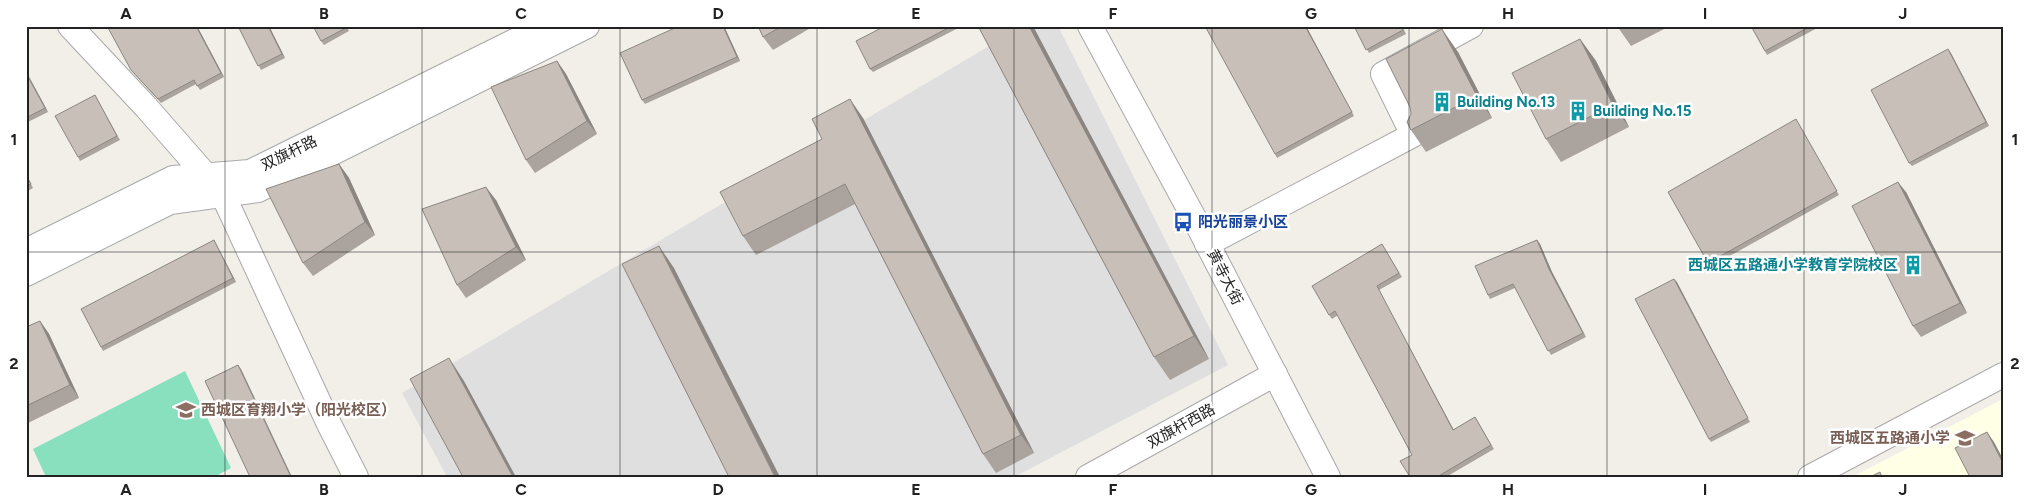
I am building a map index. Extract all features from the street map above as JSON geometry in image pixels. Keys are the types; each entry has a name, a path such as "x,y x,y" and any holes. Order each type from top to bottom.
{"street":[{"path":"70,26 223,195 329,424 356,477"},
{"name":"双旗杆路","path":"26,252 172,178 250,172 545,26"},
{"path":"26,274 170,202 258,190 587,26"},
{"name":"黄寺大街","path":"1090,26 1208,244 1328,477"},
{"path":"1208,244 1413,135 1383,74 1471,26"},
{"name":"双旗杆西路","path":"1088,477 1275,374"},
{"path":"1810,477 2003,374"}],"shaded area":[{"path":"1023,26 1058,26 1228,365 1014,477 447,477 402,393"},
{"name":"西城区五路通小学","path":"2003,399 2003,477 1852,477"}],"green space":[{"name":"西城区育翔小学（阳光校区）","path":"185,371 231,468 214,477 46,477 33,449"}],"building":[{"path":"107,26 196,26 221,73 197,86 194,80 158,99 131,70"},
{"path":"238,26 268,26 282,54 258,66"},
{"path":"313,26 345,26 346,28 321,41"},
{"path":"679,26 723,26 737,57 642,100 620,53"},
{"path":"758,26 782,26 763,37"},
{"path":"885,26 952,26 870,69 856,41"},
{"path":"978,26 1029,26 1194,336 1154,357"},
{"path":"1205,26 1305,26 1352,112 1275,154"},
{"path":"1354,26 1401,26 1403,30 1366,50"},
{"path":"1751,26 1811,26 1765,51"},
{"path":"1442,29 1477,96 1411,130 1407,122 1411,114 1410,107 1386,59"},
{"path":"1580,39 1613,105 1546,139 1512,73"},
{"path":"1948,49 1986,122 1909,163 1871,90"},
{"path":"557,61 587,121 526,160 491,87"},
{"path":"26,73 45,108 26,118"},
{"path":"95,95 117,136 78,157 55,116"},
{"path":"850,99 1021,435 983,454 845,184 743,236 720,192 822,139 812,119"},
{"path":"1796,119 1837,191 1708,263 1668,192"},
{"path":"339,164 365,222 303,263 266,189"},
{"path":"26,175 31,184 26,186"},
{"name":"西城区五路通小学教育学院校区","path":"1898,182 1960,303 1913,326 1852,206"},
{"path":"486,187 516,247 457,285 422,209"},
{"path":"214,240 233,278 101,347 81,309"},
{"path":"1537,240 1549,269 1583,333 1548,351 1513,284 1488,295 1475,266"},
{"path":"1382,244 1399,273 1377,286 1453,430 1475,417 1491,445 1437,477 1410,477 1400,461 1412,455 1335,311 1329,315 1312,286"},
{"path":"659,246 775,477 729,477 622,264"},
{"path":"1674,279 1748,418 1709,439 1635,299"},
{"path":"40,321 70,385 26,406 26,327"},
{"path":"449,358 513,477 463,477 410,379"},
{"path":"238,365 291,477 250,477 205,381"},
{"path":"1987,432 2003,463 2003,477 1970,477 1955,448"},
{"path":"1880,472 1882,477 1870,477"}],"place":[{"name":"Building No.13","path":"1442,102"},
{"name":"Building No.15","path":"1578,111"},
{"name":"阳光丽景小区","path":"1183,222"},
{"name":"西城区五路通小学教育学院校区","path":"1913,265"},
{"name":"西城区育翔小学（阳光校区）","path":"186,410"},
{"name":"西城区五路通小学","path":"1965,438"}]}
